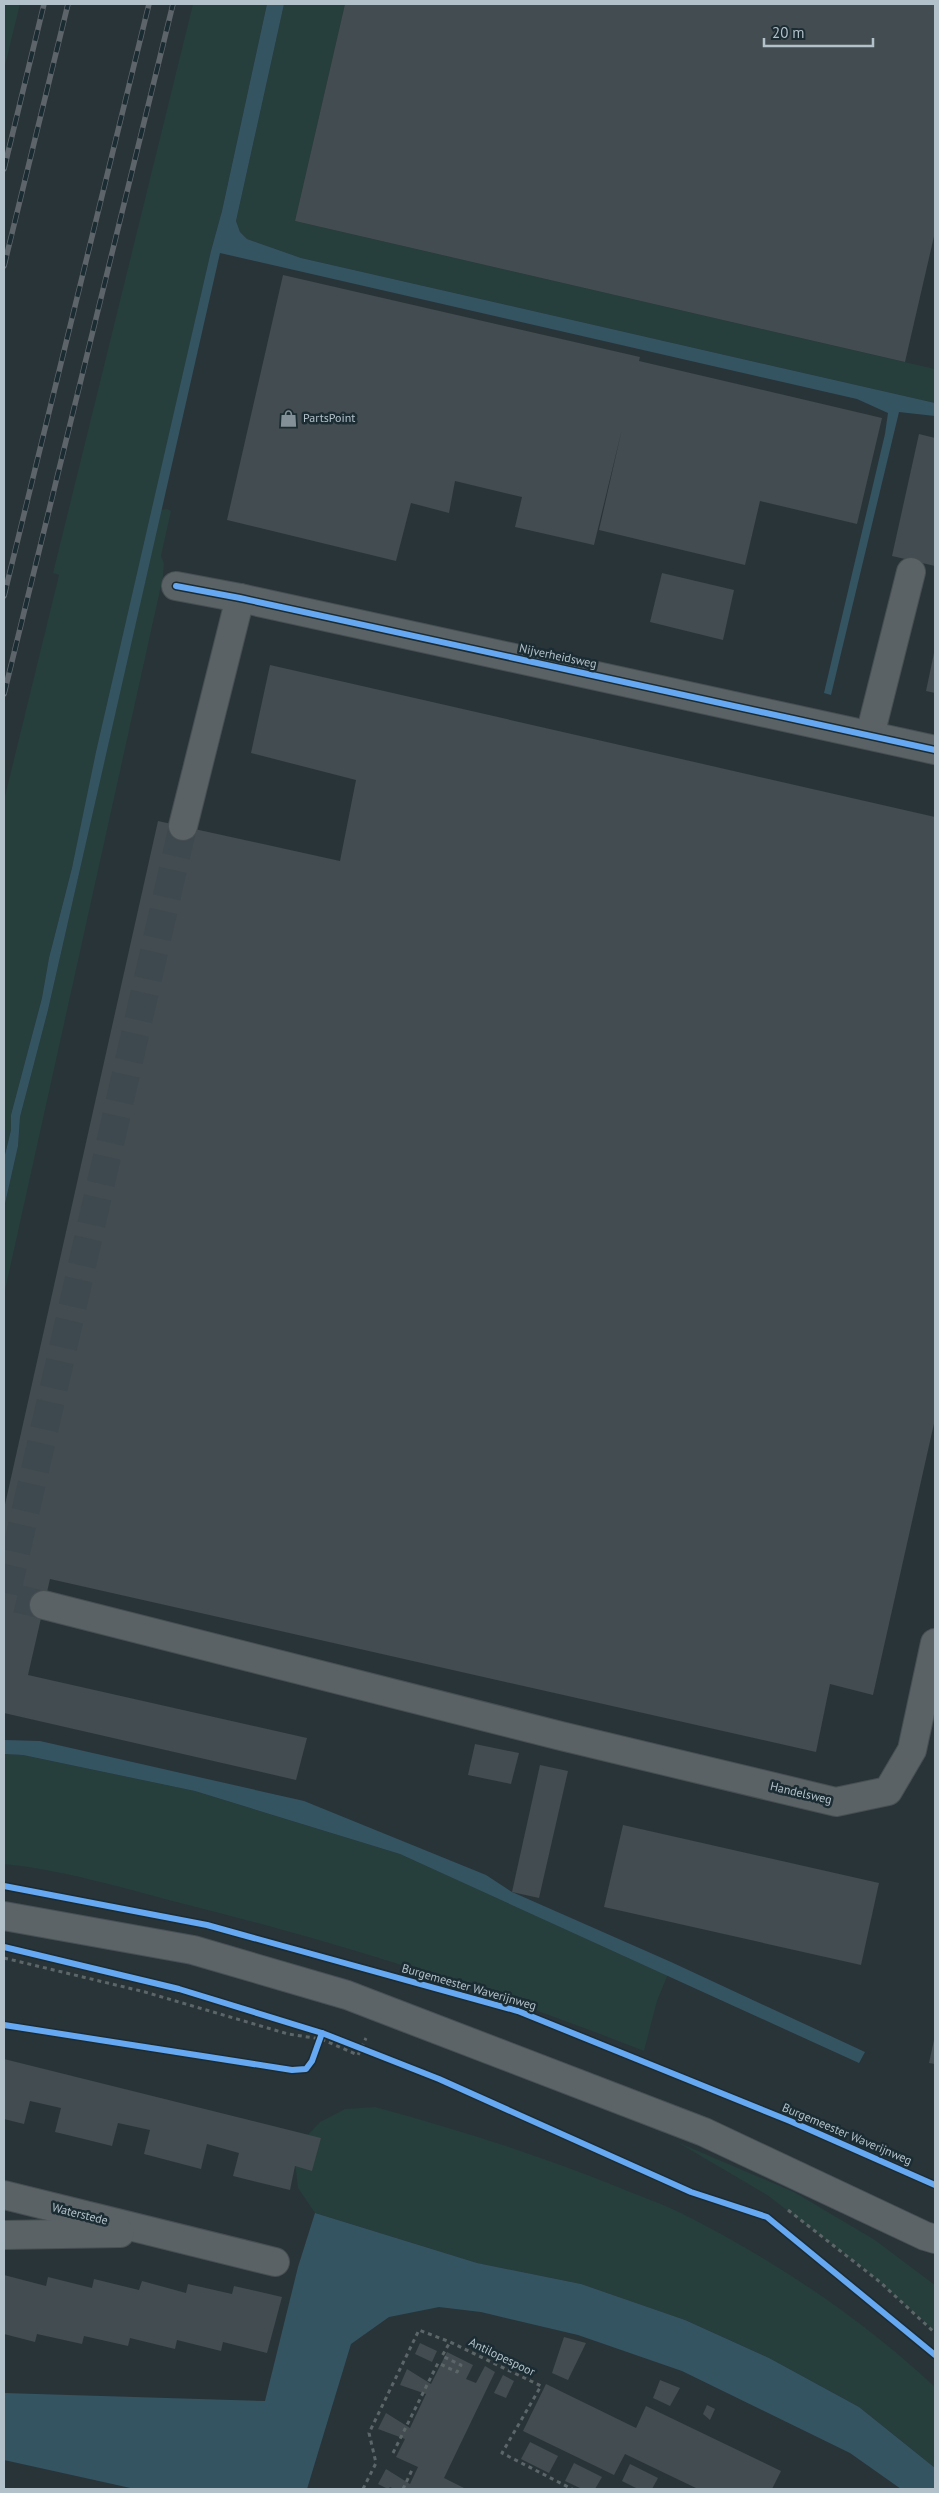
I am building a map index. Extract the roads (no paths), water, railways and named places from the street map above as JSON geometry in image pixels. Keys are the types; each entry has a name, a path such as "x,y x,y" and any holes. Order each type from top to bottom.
{"main road":[{"path":"4,1916 193,1950 347,1995 704,2132 932,2240"}],"street":[{"path":"870,735 911,572"},
{"name":"Nijverheidsweg","path":"176,586 240,598 935,750"},
{"path":"183,826 240,598"},
{"name":"Handelsweg","path":"44,1605 561,1736 836,1802 888,1791 912,1750 935,1643"},
{"name":"Waterstede","path":"4,2195 275,2262"},
{"name":"Waterstede","path":"4,2235 157,2233"}],"water":[{"path":"267,4 284,4 236,221 240,232 247,239 301,258 935,403 935,416 899,412 831,695 824,693 885,434 888,413 857,399 220,253 48,1010 20,1117 18,1146 4,1208 4,1159 11,1130 11,1115 42,998 49,958 72,868 96,752 211,251 222,211"},
{"path":"4,1740 40,1741 304,1801 486,1875 512,1892 671,1962 865,2052 859,2063 400,1854 195,1791 23,1755 4,1754"},
{"path":"315,2213 477,2263 581,2284 685,2320 769,2358 859,2407 935,2468 935,2489 901,2489 850,2453 682,2371 578,2335 481,2312 439,2307 389,2317 351,2344 307,2489 135,2489 4,2460 4,2393 265,2401 298,2267"}],"tunnel":[{"path":"44,1605 6,1596 183,826"}],"railway":[{"path":"4,169 44,4"},
{"path":"4,266 68,4"},
{"path":"4,596 149,4"},
{"path":"4,694 173,4"}],"place":[{"name":"PartsPoint","path":"289,418"}]}
